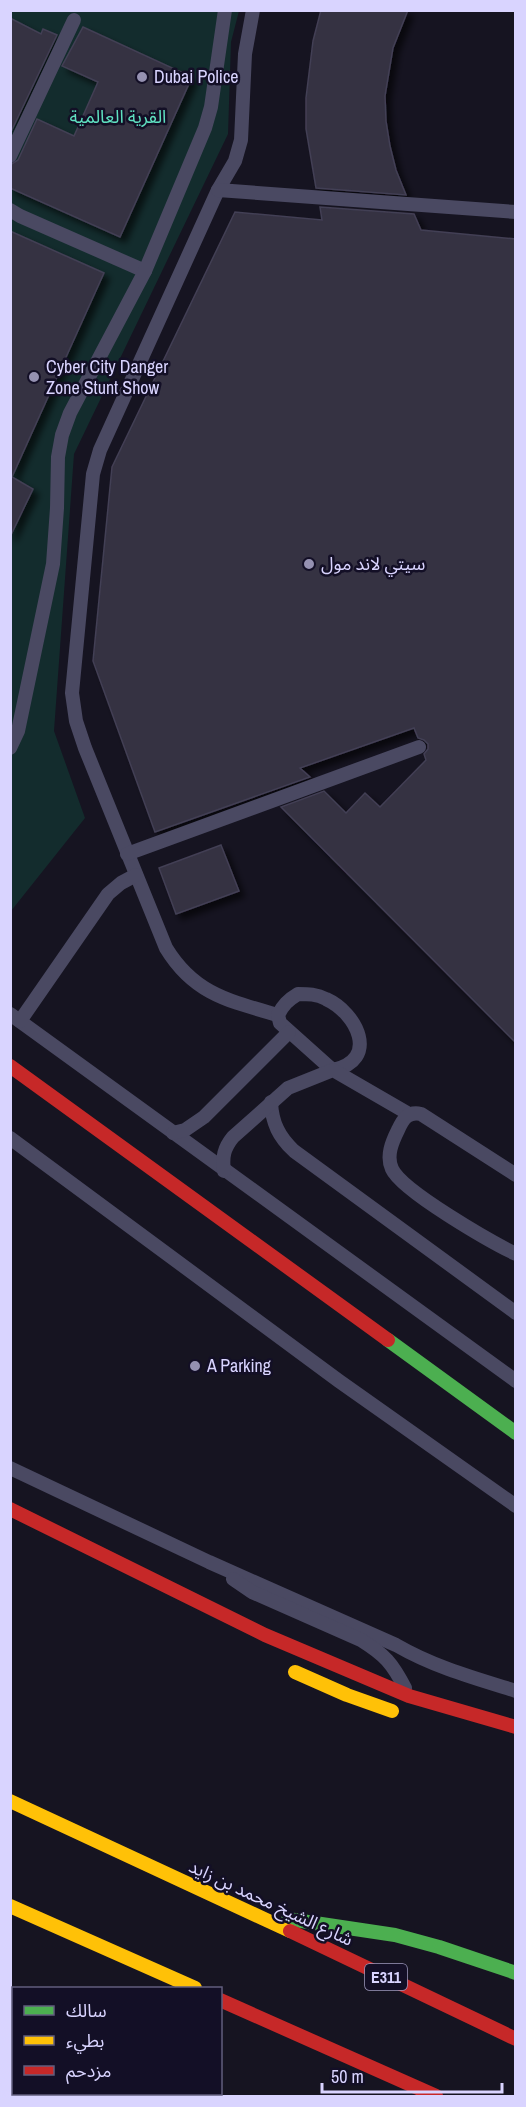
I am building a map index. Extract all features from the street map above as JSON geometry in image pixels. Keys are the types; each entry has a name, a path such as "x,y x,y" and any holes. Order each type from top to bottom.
{"main road":[{"path":"12,1069 516,1433"},
{"path":"10,1509 265,1635 409,1695 516,1727"},
{"path":"287,1668 347,1695 404,1715"},
{"name":"شارع الشيخ محمد بن زايد","path":"10,1801 257,1915 516,2039"},
{"path":"10,1906 191,1987"},
{"path":"257,1915 395,1935 516,1973"},
{"path":"222,2001 436,2097"}],"lane":[{"path":"10,748 53,564 58,457 62,435 70,413 144,271 205,128 211,107 225,10"},
{"path":"253,10 245,54 241,140 235,161 218,190 100,450 93,474 72,693 76,721 85,748 166,948 184,973 195,983 221,998 278,1015"},
{"path":"10,156 74,20"},
{"path":"218,190 516,212"},
{"path":"10,210 144,271"},
{"path":"127,854 419,747"},
{"path":"136,875 121,883 108,894 15,1017 516,1381"},
{"path":"224,1171 222,1158 225,1147 271,1102 297,1083 333,1070 348,1065 354,1060 360,1045 360,1036 355,1024 337,1005 311,994 298,994 282,1006 278,1015 280,1023 289,1032 333,1070 409,1114 421,1114 516,1175"},
{"path":"173,1133 185,1130 204,1117 289,1032"},
{"path":"271,1102 276,1130 294,1151 516,1313"},
{"path":"409,1114 401,1122 389,1157 392,1169 400,1182 468,1228 516,1254"},
{"path":"10,1138 339,1381 516,1506"},
{"path":"10,1468 222,1568 396,1645 422,1660 516,1691"},
{"path":"222,1568 240,1585 252,1592 372,1647 394,1666 409,1695"}],"green space":[{"name":"القرية العالمية","path":"11,11 239,11 231,42 228,134 74,454 54,731 85,818 11,911"}],"building":[{"path":"321,10 408,10 393,48 385,96 390,146 406,195 316,188 306,129 306,98 313,41"},
{"path":"10,18 41,34 43,29 57,35 10,134"},
{"path":"83,27 192,77 120,237 10,188 10,165 18,160 37,119 74,136 98,82 62,66"},
{"name":"سيتي لاند مول","path":"320,207 414,214 421,230 516,239 516,1043 281,807 324,791 346,813 365,793 380,807 426,760 424,754 428,749 428,744 418,738 414,728 300,768 310,777 155,832 93,661 112,467 235,212 322,220"},
{"name":"Cyber City Danger Zone Stunt Show","path":"10,231 104,273 12,477 33,489 10,537"},
{"path":"221,845 239,891 176,914 159,868"}],"traffic: fast":[{"path":"388,1340 516,1433"},
{"path":"288,1919 395,1935 516,1973"}],"traffic: slow":[{"path":"295,1672 347,1695 392,1711"},
{"path":"10,1801 290,1931"},
{"path":"10,1906 193,1987"}],"traffic: jam":[{"path":"10,1066 388,1340"},
{"path":"10,1509 265,1635 409,1696 516,1727"},
{"path":"290,1931 516,2039"},
{"path":"222,2001 436,2096"}],"place":[{"name":"Dubai Police","path":"142,77"},
{"name":"Cyber City Danger Zone Stunt Show","path":"34,377"},
{"name":"سيتي لاند مول","path":"309,564"},
{"name":"A Parking","path":"195,1366"}]}
